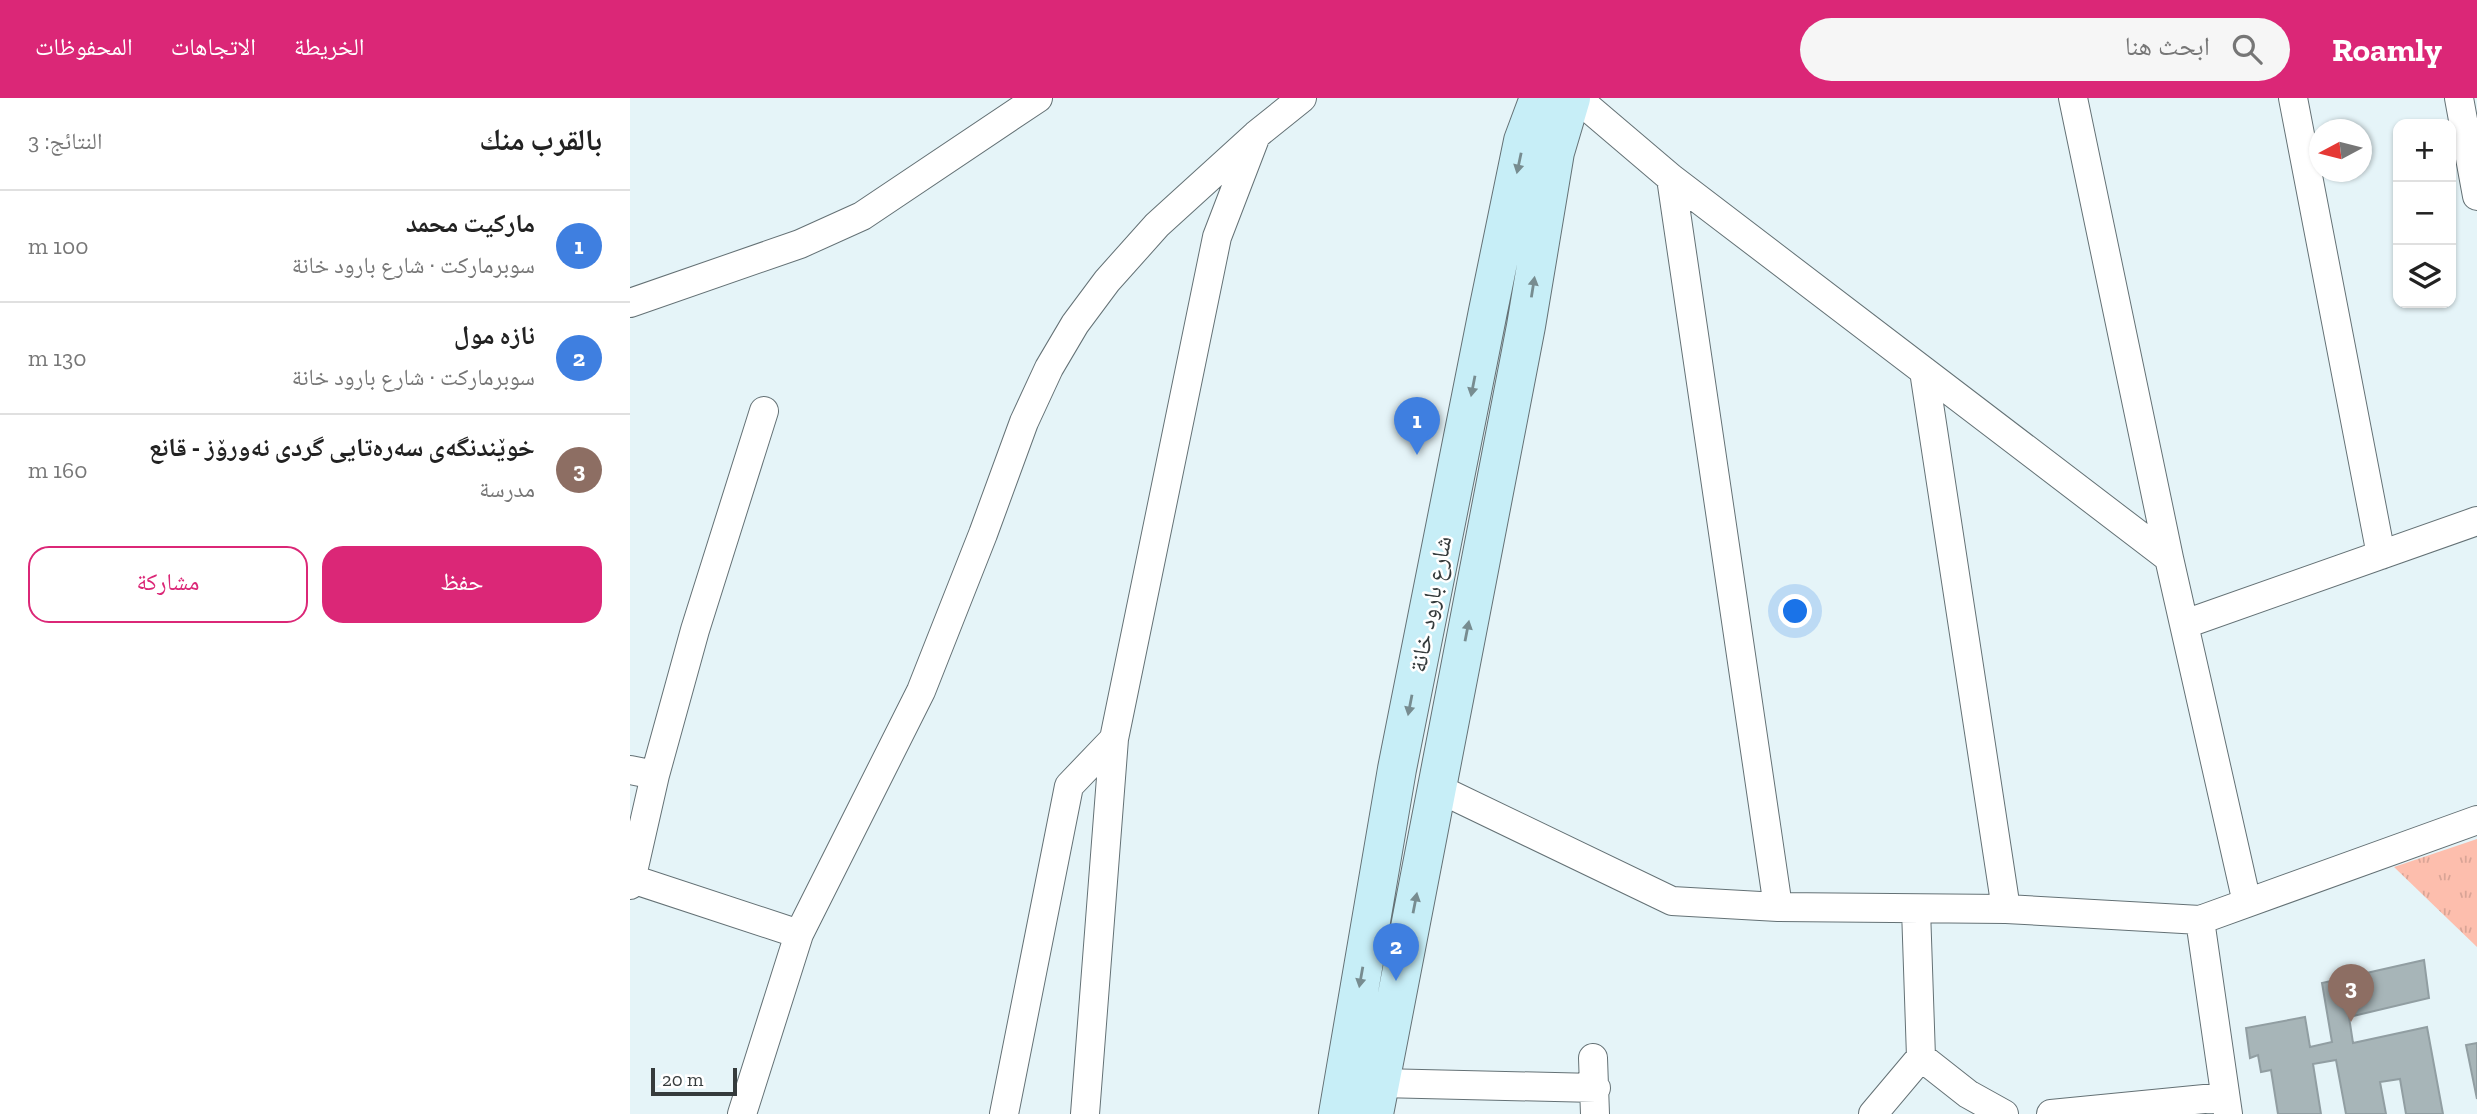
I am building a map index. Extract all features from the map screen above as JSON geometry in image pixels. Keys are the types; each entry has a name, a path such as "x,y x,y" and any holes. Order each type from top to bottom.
{"main road":[{"name":"شارع بارود خانة","path":"1338,1114 1397,769 1523,141 1539,98"},
{"name":"شارع بارود خانة","path":"1377,1098 1527,326 1555,152 1571,98"},
{"path":"1488,312 1527,326"}],"street":[{"path":"630,303 800,244 862,216 1038,98"},
{"path":"742,1114 799,934 921,691 1024,422 1055,357 1074,324 1107,281 1157,225 1256,135 1302,98"},
{"path":"1577,98 1671,178 2169,558"},
{"path":"2073,98 2169,558 2247,902"},
{"path":"2293,98 2381,555"},
{"path":"2459,98 2477,196"},
{"path":"1085,1114 1114,739 1217,237 1256,135"},
{"path":"1671,178 1778,907"},
{"path":"1924,371 2006,909"},
{"path":"764,411 695,630 643,773 631,882 799,934"},
{"path":"2185,624 2477,521"},
{"path":"1004,1114 1069,786 1114,739"},
{"path":"1437,789 1672,901 1778,907 2006,909 2200,920 2477,820"},
{"path":"1872,1114 1921,1057 1916,909"},
{"path":"2051,1114 2226,1105 2200,920"},
{"path":"1921,1057 1968,1094 2004,1114"},
{"path":"1377,1098 1595,1101 1593,1058"}],"green space":[{"path":"2477,839 2477,947 2394,867"}],"building":[{"path":"2424,960 2429,998 2349,1017 2353,1043 2427,1027 2443,1114 2406,1114 2400,1079 2380,1082 2386,1114 2346,1114 2336,1060 2313,1064 2321,1114 2278,1114 2271,1070 2261,1072 2258,1055 2250,1058 2246,1028 2305,1017 2310,1047 2332,1042 2322,983"},
{"path":"2477,1043 2477,1099 2466,1045"},
{"path":"2477,1043 2477,1099 2466,1045"}],"place":[{"name":"ماركيت محمد","path":"1417,455"},
{"name":"نازه مول","path":"1396,981"},
{"name":"خوێندنگەی سەرەتایی گردی نەورۆز - قانع","path":"2351,1022"}]}
